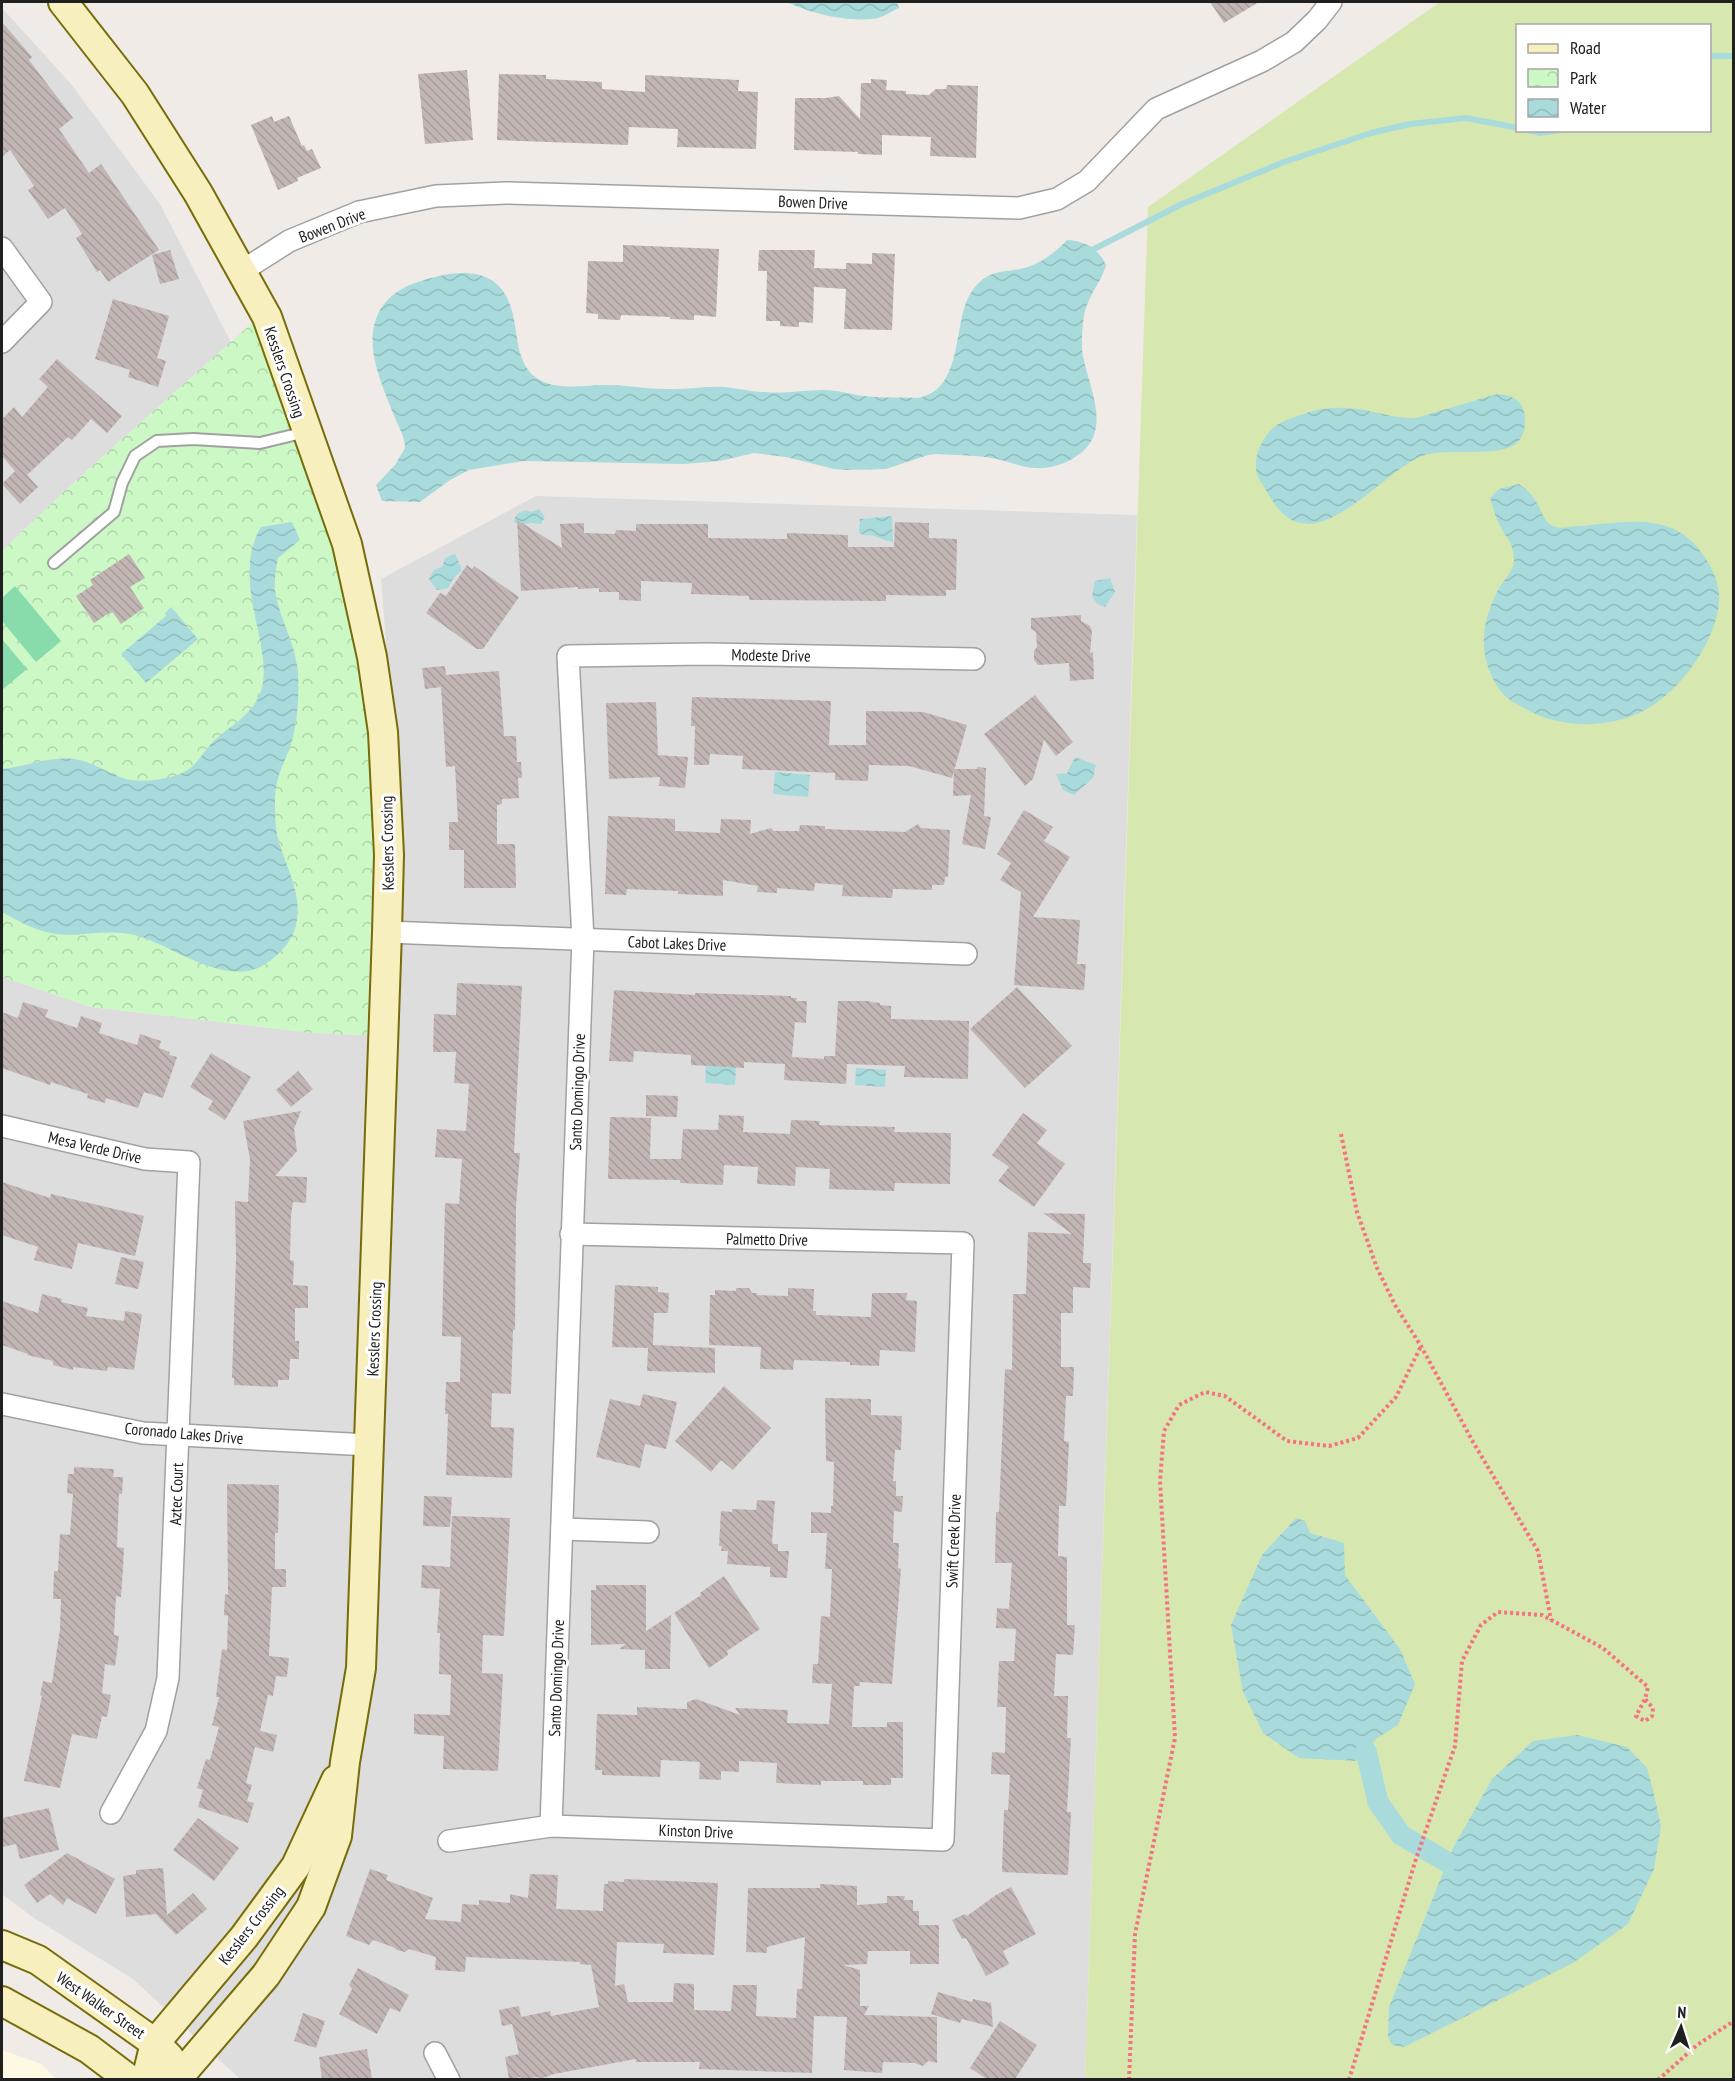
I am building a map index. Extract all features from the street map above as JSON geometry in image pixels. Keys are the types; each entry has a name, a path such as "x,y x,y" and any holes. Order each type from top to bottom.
{"street":[{"name":"Kesslers Crossing","path":"63,2 135,94 198,192 267,317 347,544 372,657 383,732 389,855 361,1668 345,1762 337,1836 311,1907 266,1975 180,2077"},
{"name":"Bowen Drive","path":"242,271 289,241 359,212 436,196 506,193 1019,208 1057,199 1087,181 1156,109 1262,61 1294,42 1317,20 1331,2"},
{"path":"2,249 41,302 2,342"},
{"name":"Modeste Drive","path":"568,656 705,654 974,659"},
{"name":"Santo Domingo Drive","path":"551,1826 583,939 568,656"},
{"name":"Cabot Lakes Drive","path":"387,932 966,954"},
{"name":"Mesa Verde Drive","path":"2,1126 145,1159 189,1162"},
{"name":"Aztec Court","path":"111,1813 156,1731 168,1678 189,1162"},
{"name":"Palmetto Drive","path":"571,1234 963,1243"},
{"name":"Swift Creek Drive","path":"944,1840 963,1243"},
{"name":"Coronado Lakes Drive","path":"2,1404 142,1433 369,1445"},
{"path":"562,1529 648,1532"},
{"name":"Kesslers Crossing","path":"146,2079 155,2043 244,1937 296,1866 345,1762"},
{"name":"Kinston Drive","path":"450,1841 551,1826 944,1840"},
{"name":"West Walker Street","path":"2,1945 38,1960 155,2043 180,2077"},
{"path":"2,2001 89,2049 130,2079"},
{"path":"435,2053 449,2079"}],"lane":[{"path":"54,563 114,512 122,483 135,456 157,441 193,439 260,443 306,432"}],"path":[{"path":"1341,1134 1357,1212 1377,1268 1395,1305 1421,1346 1473,1442 1538,1551 1551,1620"},
{"path":"1129,2079 1135,1934 1175,1738 1160,1481 1164,1431 1179,1405 1205,1392 1225,1396 1287,1441 1329,1446 1358,1438 1396,1397 1421,1346"},
{"path":"1349,2079 1415,1862 1455,1746 1462,1661 1481,1625 1498,1612 1542,1616 1551,1620 1603,1648 1648,1687 1645,1699 1636,1716 1645,1721 1652,1716 1653,1708 1645,1699"},
{"path":"1658,2079 1697,2045 1734,2021"}],"shaded area":[{"path":"2,8 71,84 160,204 231,342 72,484 2,551"},
{"path":"536,496 1137,515 1085,2079 240,2079 133,1979 34,1918 2,1894 2,977 91,1007 314,1033 367,1035 399,1041 400,820 381,579"},
{"path":"2,2050 41,2064 56,2079 2,2079"}],"green space":[{"path":"1440,2 1733,2 1733,2079 1085,2080 1148,207"},
{"path":"252,323 316,482 352,627 370,750 373,859 367,1035 314,1033 91,1007 2,977 2,551 72,484"},
{"path":"15,586 61,641 36,662 2,621 2,598"},
{"path":"2,639 27,669 2,690"}],"water":[{"path":"787,2 897,2 899,8 878,18 856,19 819,14"},
{"path":"1067,240 1090,246 1106,265 1086,307 1082,336 1082,352 1096,412 1093,438 1085,449 1059,465 1030,468 992,458 936,454 886,469 848,470 754,453 720,461 683,464 524,461 469,470 450,480 420,502 382,501 376,485 395,465 405,444 376,365 373,351 375,323 383,305 391,297 399,290 415,283 459,273 486,277 497,284 506,295 512,311 523,361 535,377 551,384 672,389 724,387 772,392 828,390 870,397 918,398 932,393 943,383 950,370 964,309 976,286 990,275 1038,263"},
{"path":"1497,394 1514,398 1521,405 1525,416 1525,427 1518,442 1499,450 1428,454 1417,458 1360,500 1329,519 1315,523 1301,523 1288,518 1273,501 1256,470 1259,450 1269,432 1283,422 1316,410 1353,408 1398,417 1416,418"},
{"path":"1519,484 1533,497 1544,518 1552,526 1564,528 1627,522 1658,524 1686,536 1707,560 1719,595 1716,619 1710,636 1690,670 1677,685 1647,709 1621,720 1597,724 1561,722 1538,715 1515,703 1496,685 1487,664 1484,631 1494,599 1514,564 1514,555 1490,498 1499,489"},
{"path":"539,509 545,517 541,524 519,525 514,522 516,515 527,510 531,512"},
{"path":"892,516 893,542 859,533 860,519"},
{"path":"292,522 300,540 278,558 275,582 280,611 297,662 298,681 298,707 294,733 275,792 278,837 296,893 298,914 294,932 287,944 276,956 258,968 227,971 196,961 138,936 118,933 66,935 49,933 28,926 2,912 2,769 64,758 92,764 126,779 145,781 180,774 193,766 211,744 244,716 257,700 263,683 263,663 251,596 252,549 261,527"},
{"path":"455,554 462,570 448,588 437,590 429,579 434,570 442,567 445,558"},
{"path":"1110,578 1115,592 1105,607 1097,604 1092,596 1095,581"},
{"path":"171,607 198,639 146,683 121,654 166,616 165,613"},
{"path":"1075,757 1096,765 1093,778 1074,795 1063,790 1056,774 1067,773"},
{"path":"775,772 810,775 808,797 773,794"},
{"path":"706,1066 736,1067 735,1085 705,1083"},
{"path":"856,1068 886,1070 885,1087 855,1085"},
{"path":"1296,1518 1305,1521 1310,1533 1344,1543 1345,1575 1400,1649 1415,1684 1398,1725 1376,1739 1357,1761 1299,1758 1263,1733 1243,1692 1231,1625 1262,1555"},
{"path":"1577,1735 1627,1747 1647,1768 1653,1790 1661,1826 1654,1869 1628,1924 1573,1963 1404,2047 1392,2045 1388,2037 1389,2007 1453,1848 1492,1779 1533,1741"}],"building":[{"path":"1210,2 1259,2 1224,23"},
{"path":"2,22 32,57 29,60 73,118 59,129 89,173 101,164 159,250 108,282 100,270 97,272 76,238 82,234 65,208 48,219 28,190 34,186 10,150 2,157"},
{"path":"467,70 473,140 425,144 418,74"},
{"path":"499,74 546,75 546,79 602,82 602,89 645,92 645,75 739,80 738,91 758,92 756,149 677,147 678,129 629,127 628,145 497,140"},
{"path":"871,79 887,80 886,90 906,91 906,94 929,95 936,89 946,89 947,85 978,86 976,158 930,156 931,137 882,135 882,155 794,150 795,98 839,96 860,119 861,83 871,83"},
{"path":"272,116 274,122 289,116 302,146 304,145 307,151 312,149 321,168 297,178 298,181 278,190 251,125"},
{"path":"623,245 719,249 716,317 694,315 694,320 621,315 620,320 598,319 598,314 586,313 588,261 623,262"},
{"path":"170,250 179,279 160,284 152,255"},
{"path":"759,250 815,250 814,268 846,269 846,263 872,264 872,253 895,254 892,330 844,329 846,289 814,287 813,323 799,322 799,327 780,326 780,321 766,321 767,271 758,271"},
{"path":"113,299 169,316 157,358 166,361 158,387 128,377 130,370 95,359"},
{"path":"57,359 122,416 107,433 91,419 72,440 68,437 27,475 38,487 20,504 2,484 15,471 2,456 2,419 14,407 22,417 48,387 39,379"},
{"path":"517,520 562,548 560,524 584,523 584,533 615,534 616,530 636,531 636,524 708,524 708,538 787,539 787,533 848,535 848,547 894,547 895,522 929,523 929,538 957,539 956,590 946,590 946,596 886,595 886,601 749,600 749,596 691,594 692,583 641,581 641,601 619,600 619,592 599,592 599,588 578,589 578,587 521,591"},
{"path":"129,554 145,578 130,587 144,608 121,624 112,611 94,623 76,596 93,585 90,580"},
{"path":"467,565 472,569 474,566 519,597 483,649 477,649 426,613 440,593 446,596"},
{"path":"1081,615 1081,621 1090,626 1092,631 1090,653 1093,652 1094,679 1070,681 1069,663 1038,665 1034,660 1034,651 1037,647 1036,632 1031,629 1031,618"},
{"path":"445,666 446,675 499,671 504,736 516,736 517,762 521,762 522,778 518,778 519,798 502,799 502,804 497,805 497,844 515,844 516,888 464,888 464,850 449,850 449,822 458,822 455,766 446,767 441,687 425,689 422,668"},
{"path":"1035,695 1073,742 1056,756 1044,740 1033,779 1025,786 984,734"},
{"path":"692,697 831,701 829,745 866,745 866,711 923,712 967,725 952,778 909,766 869,765 868,781 835,780 835,773 742,769 743,756 710,754 709,765 694,765 695,726 691,726"},
{"path":"656,702 658,755 688,757 685,788 659,786 660,777 609,779 606,703"},
{"path":"977,767 986,768 984,816 991,817 985,849 962,844 971,795 953,796 954,769 977,769"},
{"path":"1024,810 1053,827 1044,841 1070,857 1033,917 1080,920 1077,964 1086,964 1084,990 1014,985 1021,892 1000,880 1011,863 997,854"},
{"path":"608,816 675,819 675,831 720,833 721,819 751,820 750,834 771,828 774,831 799,831 800,825 825,826 825,829 905,832 918,824 921,828 950,830 948,877 945,877 944,885 932,885 932,890 893,889 892,898 842,896 843,885 815,883 814,891 777,888 777,893 757,892 758,886 723,880 723,896 627,889 626,895 605,894"},
{"path":"457,983 522,986 514,1153 520,1153 516,1206 515,1330 513,1330 511,1394 492,1393 491,1427 514,1428 512,1478 446,1475 448,1414 445,1414 446,1382 460,1382 461,1337 442,1336 445,1203 459,1204 462,1159 435,1157 437,1129 466,1131 469,1084 454,1083 456,1052 433,1052 434,1014 456,1015"},
{"path":"1017,987 1072,1046 1025,1088 970,1029"},
{"path":"614,990 695,995 695,993 791,996 791,998 797,998 796,1001 807,1001 806,1023 795,1022 792,1057 824,1059 824,1056 835,1056 838,1001 870,1001 891,1006 891,1019 969,1021 968,1079 904,1077 905,1066 847,1064 846,1084 784,1080 785,1064 744,1062 744,1068 691,1065 691,1055 634,1051 633,1062 609,1061"},
{"path":"23,1002 48,1010 45,1017 77,1028 81,1016 102,1023 99,1033 137,1045 140,1034 161,1041 159,1048 177,1057 163,1098 144,1092 138,1108 106,1098 105,1103 87,1098 88,1094 51,1082 50,1085 2,1068 2,1012 18,1018"},
{"path":"211,1053 251,1077 225,1120 208,1109 213,1101 190,1087"},
{"path":"298,1071 313,1089 291,1107 276,1090"},
{"path":"646,1095 678,1096 677,1117 646,1116"},
{"path":"301,1111 294,1129 297,1151 275,1176 307,1177 306,1203 293,1202 291,1215 290,1260 294,1261 293,1285 308,1286 308,1308 295,1308 295,1341 299,1341 299,1359 290,1359 289,1380 278,1380 278,1387 234,1385 234,1378 232,1378 236,1259 235,1201 248,1202 250,1159 243,1121"},
{"path":"1023,1113 1047,1130 1037,1143 1065,1164 1034,1207 998,1181 1009,1167 992,1155"},
{"path":"719,1115 744,1116 743,1132 790,1134 791,1120 820,1121 819,1125 895,1127 894,1132 951,1133 950,1184 895,1183 894,1191 829,1189 830,1169 796,1167 795,1186 757,1184 758,1167 724,1165 723,1185 680,1183 680,1180 608,1179 610,1117 651,1118 650,1159 681,1159 683,1129 718,1130"},
{"path":"2,1182 50,1198 51,1194 144,1216 135,1256 78,1243 72,1269 34,1260 38,1247 2,1235"},
{"path":"1043,1213 1085,1214 1083,1263 1091,1263 1090,1288 1073,1287 1073,1313 1061,1313 1061,1367 1074,1367 1073,1396 1066,1396 1064,1441 1069,1442 1066,1506 1059,1506 1058,1556 1067,1557 1067,1625 1075,1625 1073,1655 1056,1654 1054,1696 1068,1696 1067,1738 1071,1738 1067,1812 1071,1812 1068,1875 1002,1872 1004,1810 1008,1810 1010,1775 991,1774 992,1752 1005,1753 1006,1707 997,1707 999,1661 1014,1661 1016,1629 996,1628 997,1608 1009,1609 1012,1563 995,1563 1005,1369 1012,1370 1013,1294 1026,1294 1028,1232 1072,1234"},
{"path":"121,1257 144,1262 138,1289 115,1284"},
{"path":"615,1285 658,1287 658,1292 669,1293 668,1313 654,1313 653,1345 715,1348 715,1373 647,1371 648,1348 612,1347"},
{"path":"736,1288 749,1288 757,1295 788,1296 788,1288 814,1289 813,1311 816,1311 816,1315 871,1317 872,1293 907,1293 906,1300 917,1301 915,1352 880,1350 879,1366 850,1365 850,1362 794,1360 793,1370 760,1369 761,1347 709,1345 710,1295 715,1295 715,1290 736,1291"},
{"path":"42,1294 62,1299 61,1302 88,1308 86,1316 124,1321 125,1311 142,1314 134,1370 108,1367 107,1371 73,1367 73,1370 53,1365 53,1361 27,1355 2,1345 2,1301 38,1313"},
{"path":"724,1386 771,1428 733,1470 721,1460 711,1472 675,1441"},
{"path":"643,1394 677,1402 666,1449 645,1444 640,1468 596,1457 610,1399 640,1406"},
{"path":"825,1398 871,1399 871,1415 902,1416 901,1450 895,1450 893,1481 896,1481 896,1496 903,1496 902,1512 894,1511 893,1543 899,1543 898,1568 901,1569 892,1684 860,1682 860,1686 854,1686 852,1727 887,1727 887,1722 903,1722 903,1778 891,1778 891,1785 863,1785 863,1781 821,1781 821,1785 776,1783 777,1763 739,1761 739,1772 721,1771 721,1780 699,1779 700,1762 661,1760 660,1777 602,1775 602,1770 595,1770 597,1714 637,1715 637,1707 687,1709 687,1702 696,1699 740,1715 735,1708 788,1710 787,1723 829,1724 832,1684 812,1683 813,1664 818,1664 821,1616 830,1617 832,1569 825,1569 827,1533 811,1533 811,1512 831,1513 831,1506 833,1506 834,1462 826,1461"},
{"path":"74,1467 114,1469 113,1477 123,1477 122,1494 119,1494 117,1547 124,1548 121,1597 116,1596 114,1635 119,1636 115,1666 105,1664 102,1693 111,1695 107,1717 102,1716 97,1739 72,1734 60,1788 24,1781 42,1696 40,1695 43,1681 52,1683 60,1629 61,1599 53,1599 54,1571 58,1571 60,1534 70,1535 73,1494 67,1493 68,1474 74,1474"},
{"path":"227,1484 279,1485 275,1569 286,1569 286,1587 272,1587 269,1656 289,1658 287,1677 276,1676 273,1696 268,1695 260,1731 277,1735 273,1752 255,1747 246,1783 252,1785 247,1801 254,1803 248,1823 198,1807 203,1790 197,1788 206,1759 210,1760 219,1727 212,1725 219,1697 216,1697 222,1649 227,1650 228,1616 224,1615 225,1594 228,1595"},
{"path":"424,1496 452,1497 450,1527 423,1526"},
{"path":"757,1500 775,1501 772,1541 773,1544 778,1544 778,1551 789,1551 787,1578 770,1577 770,1567 727,1564 728,1551 721,1551 722,1546 719,1546 721,1511 756,1510"},
{"path":"452,1516 510,1518 504,1636 483,1635 482,1673 503,1674 498,1771 443,1769 444,1736 414,1734 414,1714 450,1715 451,1675 439,1674 440,1633 437,1633 440,1589 421,1588 422,1565 450,1567"},
{"path":"724,1576 760,1629 727,1651 728,1655 709,1668 674,1613"},
{"path":"596,1585 646,1585 646,1631 671,1615 670,1669 645,1669 645,1650 619,1649 626,1644 591,1645 591,1590 596,1590"},
{"path":"49,1808 59,1850 20,1859 16,1844 3,1847 2,1818"},
{"path":"198,1818 239,1848 214,1881 173,1850"},
{"path":"67,1853 115,1879 96,1914 67,1898 63,1905 50,1894 37,1903 24,1885"},
{"path":"163,1868 167,1915 193,1893 207,1909 176,1935 156,1914 126,1917 123,1876 136,1874 136,1870"},
{"path":"370,1869 388,1875 386,1880 433,1898 425,1919 461,1922 462,1904 479,1905 479,1900 510,1903 510,1894 528,1898 530,1874 558,1875 556,1909 603,1911 604,1884 608,1884 608,1881 624,1882 624,1879 718,1883 714,1955 663,1953 664,1944 617,1942 615,1986 624,1984 628,2002 673,2002 674,1983 694,1984 694,2010 731,2011 733,1985 757,1985 756,2016 796,2018 797,1989 802,1989 805,1937 767,1947 767,1953 746,1952 748,1888 820,1888 820,1884 857,1886 857,1905 887,1903 887,1896 905,1896 904,1900 913,1900 913,1911 919,1911 919,1925 939,1925 939,1964 910,1964 910,1951 868,1951 867,1964 843,1965 860,1970 860,2006 869,2006 864,2015 937,2017 937,2063 928,2061 923,2066 915,2063 883,2062 882,2073 844,2070 847,2017 814,2016 812,2073 699,2069 700,2062 636,2062 636,2059 554,2074 540,2079 538,2077 521,2079 521,2077 509,2079 505,2057 519,2054 512,2024 502,2026 499,2010 519,2006 521,2017 550,2011 551,2016 599,2007 591,1965 580,1964 580,1962 466,1957 465,1972 435,1970 436,1957 409,1949 405,1952 397,1950 373,1940 369,1945 346,1936"},
{"path":"1011,1887 1036,1934 1003,1951 1009,1964 986,1976 966,1938 962,1939 952,1920 965,1914 967,1916"},
{"path":"358,1968 409,1995 400,2012 390,2008 377,2034 339,2014 352,1989 349,1985"},
{"path":"938,1992 972,2002 973,1999 991,2003 993,2027 962,2019 960,2023 931,2014"},
{"path":"303,2013 325,2021 316,2048 294,2041"},
{"path":"1000,2021 1037,2045 1015,2079 987,2079 970,2068"},
{"path":"367,2049 372,2079 322,2079 319,2057"}],"waterway":[{"path":"1711,56 1734,56"},
{"path":"1090,254 1094,249 1182,204 1284,162 1371,133 1410,124 1466,118 1516,128"},
{"path":"1536,132 1547,132"},
{"path":"1366,1751 1378,1802 1401,1835 1447,1862"}]}
